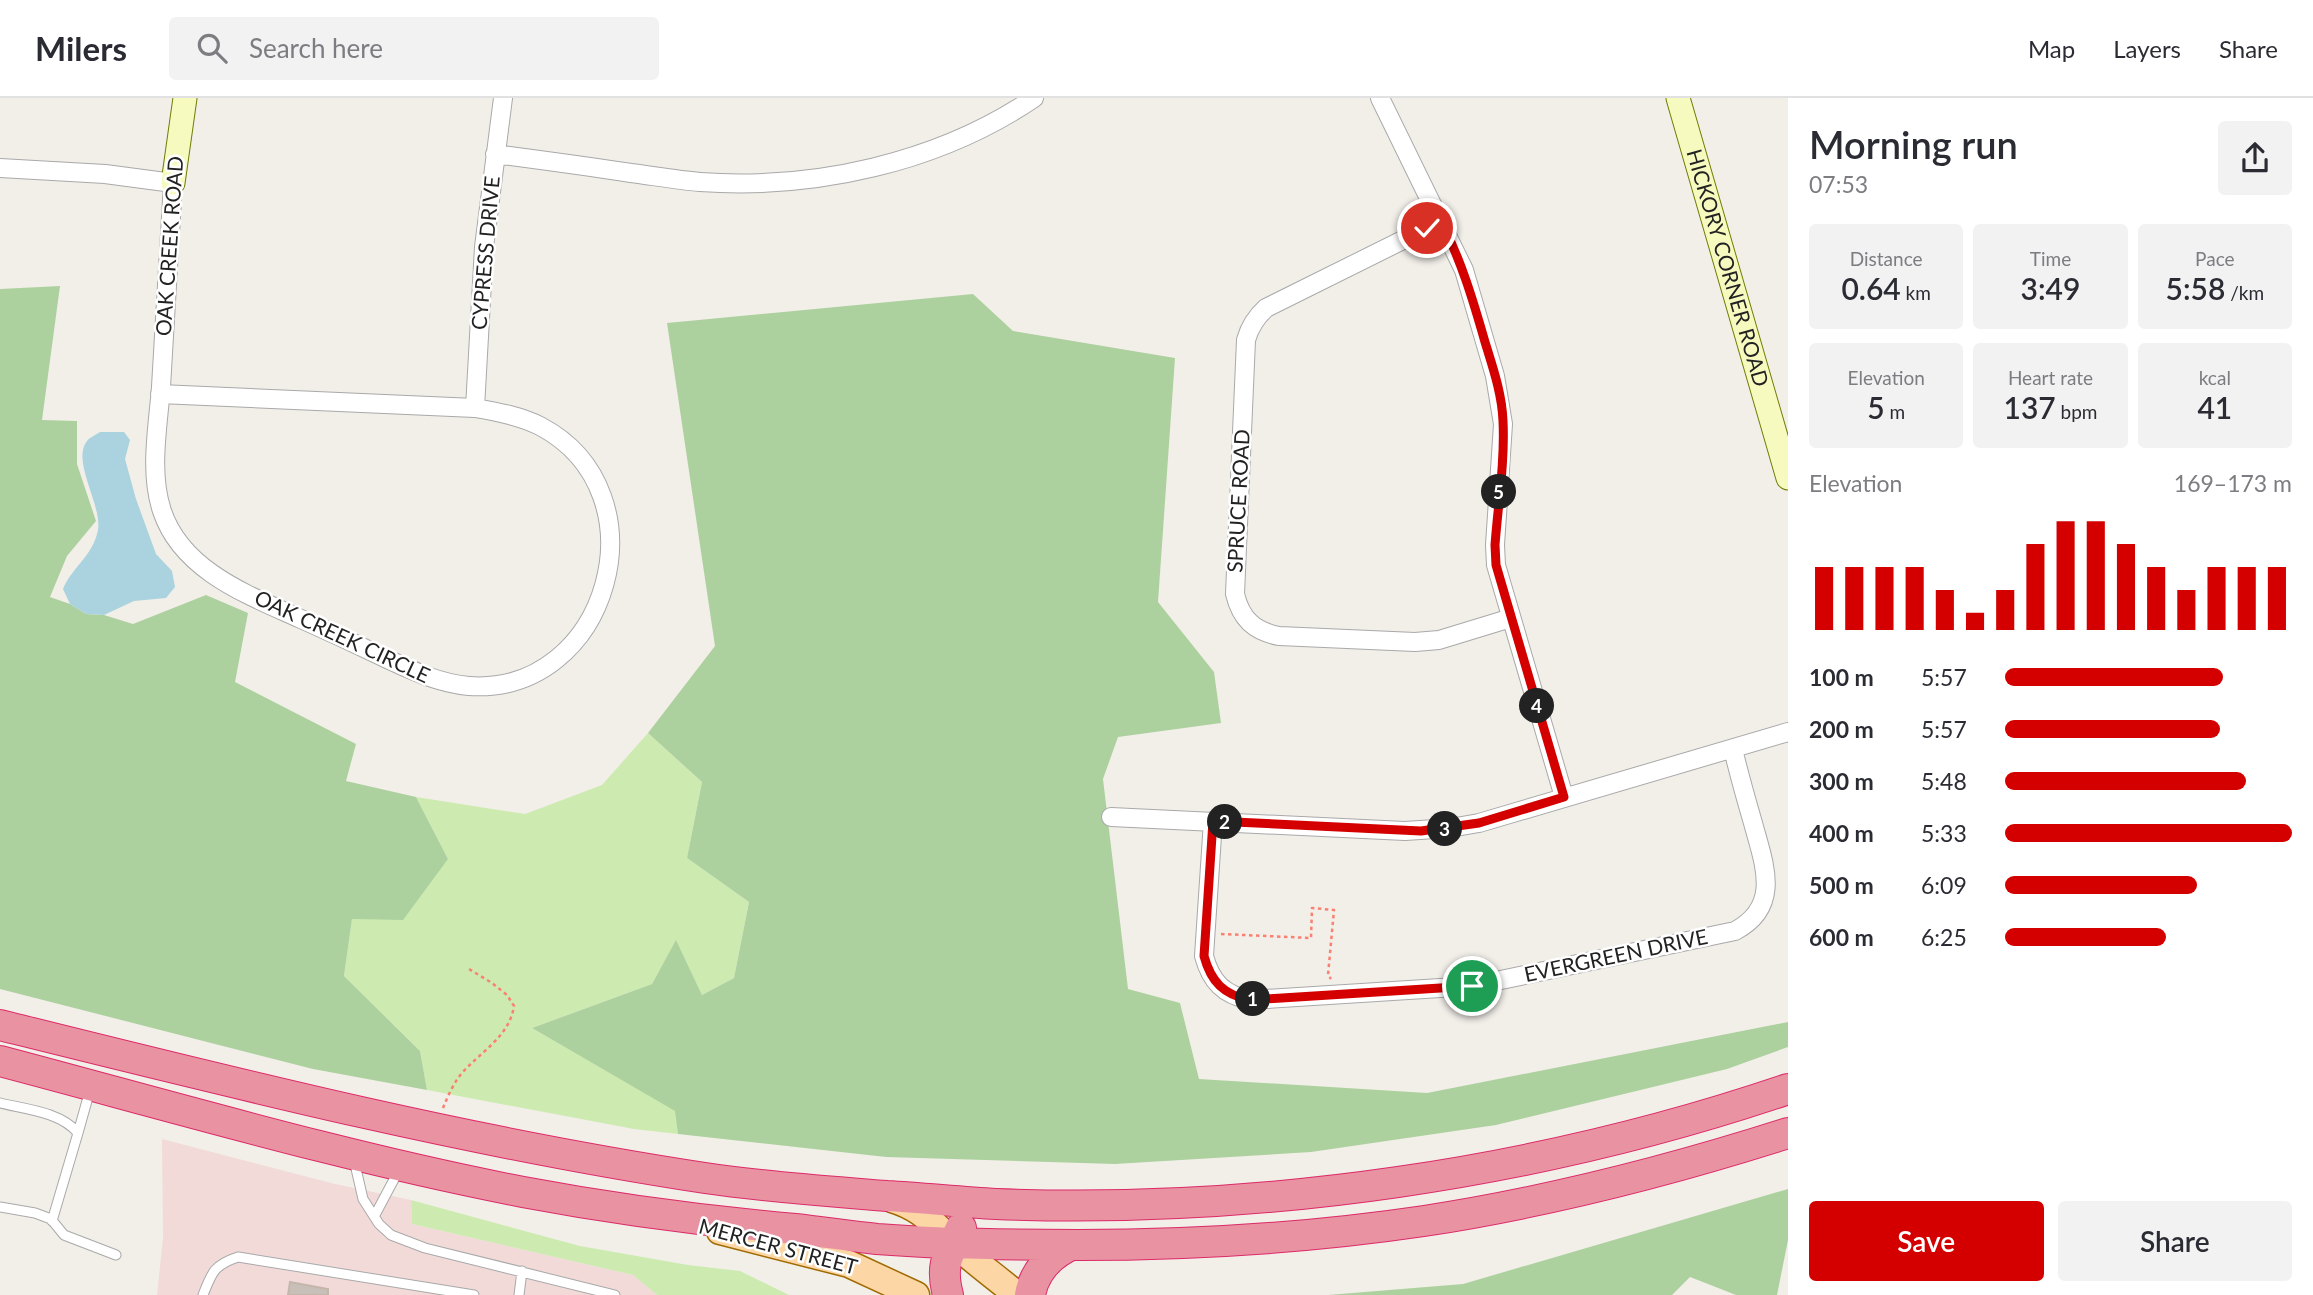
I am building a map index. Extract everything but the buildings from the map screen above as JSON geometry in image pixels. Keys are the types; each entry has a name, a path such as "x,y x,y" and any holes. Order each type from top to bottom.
{"highway":[{"path":"1,1030 323,1105 630,1166 786,1188 997,1204 1199,1200 1304,1193 1382,1183 1485,1166 1614,1139 1690,1119 1788,1088"},
{"path":"0,1060 353,1154 523,1192 721,1223 878,1239 954,1243 1197,1243 1272,1238 1422,1221 1509,1206 1619,1182 1717,1156 1788,1133"},
{"path":"948,1295 943,1276 946,1259 966,1216 997,1204"},
{"path":"1030,1295 1038,1273 1048,1261 1071,1245"}],"main road":[{"path":"880,1195 912,1205 929,1217 954,1243 1017,1295"},
{"name":"MERCER STREET","path":"637,1211 849,1264 916,1295"}],"street":[{"name":"OAK CREEK ROAD","path":"160,394 173,183 185,98"},
{"name":"CYPRESS DRIVE","path":"475,408 484,247 503,98"},
{"path":"495,153 699,182 746,184 793,181 869,169 941,146 985,126 1034,98"},
{"path":"1380,98 1464,270 1501,400 1503,424 1496,565 1564,797"},
{"name":"HICKORY CORNER ROAD","path":"1678,98 1788,478"},
{"path":"0,168 105,174 173,183"},
{"name":"SPRUCE ROAD","path":"1441,221 1266,308 1256,316 1246,340 1235,594 1238,607 1254,627 1279,636 1415,642 1439,640 1511,618"},
{"name":"OAK CREEK CIRCLE","path":"160,394 475,408 523,419 558,438 574,452 599,488 609,520 611,564 597,606 571,645 556,659 527,675 496,684 473,686 451,684 419,673 257,599 212,575 197,563 171,531 162,512 156,474 160,394"},
{"path":"1111,817 1421,831 1479,823 1788,733"},
{"name":"EVERGREEN DRIVE","path":"1213,821 1204,956 1214,981 1224,990 1236,997 1250,1000 1472,986 1735,931 1746,925 1762,905 1767,875 1732,749"}],"lane":[{"path":"52,1221 91,1085"},
{"path":"0,1102 61,1119 78,1133"},
{"path":"353,1154 363,1199 379,1224 391,1235 413,1244 615,1295"},
{"path":"375,1215 401,1166"},
{"path":"0,1207 35,1213 52,1221 64,1235 116,1255"},
{"path":"203,1295 212,1271 223,1262 238,1257 474,1295"},
{"path":"519,1295 522,1271"}],"path":[{"path":"1221,934 1311,938 1312,908 1334,910 1328,975 1331,979"},
{"path":"435,1127 457,1080 502,1035 512,1019 514,1006 507,995 469,969"}],"shaded area":[{"path":"162,1139 335,1184 411,1200 412,1224 633,1275 657,1295 157,1295 163,1238"}],"green space":[{"path":"60,286 42,420 77,421 77,464 96,521 67,556 50,597 70,604 86,614 104,615 133,624 206,595 248,613 235,682 356,744 346,781 416,797 448,859 403,920 352,919 344,976 420,1051 427,1090 313,1069 0,989 0,289"},
{"path":"973,294 1013,331 1175,358 1158,602 1214,672 1221,723 1118,737 1103,779 1128,989 1180,1003 1199,1079 1427,1093 1788,1022 1788,1047 1727,1069 1496,1125 1311,1152 1115,1164 886,1157 678,1134 675,1111 532,1028 652,984 676,940 702,995 734,978 749,902 687,858 702,782 648,733 715,646 667,323"},
{"path":"648,733 702,782 687,858 749,902 734,978 702,995 676,941 652,984 532,1028 676,1111 678,1134 634,1129 427,1090 420,1051 344,976 352,919 448,859 416,797 525,814 602,785"},
{"path":"1788,1189 1788,1240 1777,1295 1736,1295 1690,1277 1672,1295 1328,1295 1463,1284"},
{"path":"411,1200 580,1246 740,1271 789,1295 657,1295 633,1275 412,1224"}],"water":[{"path":"100,432 124,432 130,440 125,459 136,499 156,554 172,571 175,587 166,598 134,601 104,615 86,614 70,604 63,589 92,547 98,530 83,450 87,441"}],"route":[{"path":"1427,228 1441,221 1452,242 1464,270 1501,400 1503,424 1496,565 1564,797 1479,823 1421,831 1213,821 1204,956 1214,981 1236,997 1250,1000 1472,986"}]}
